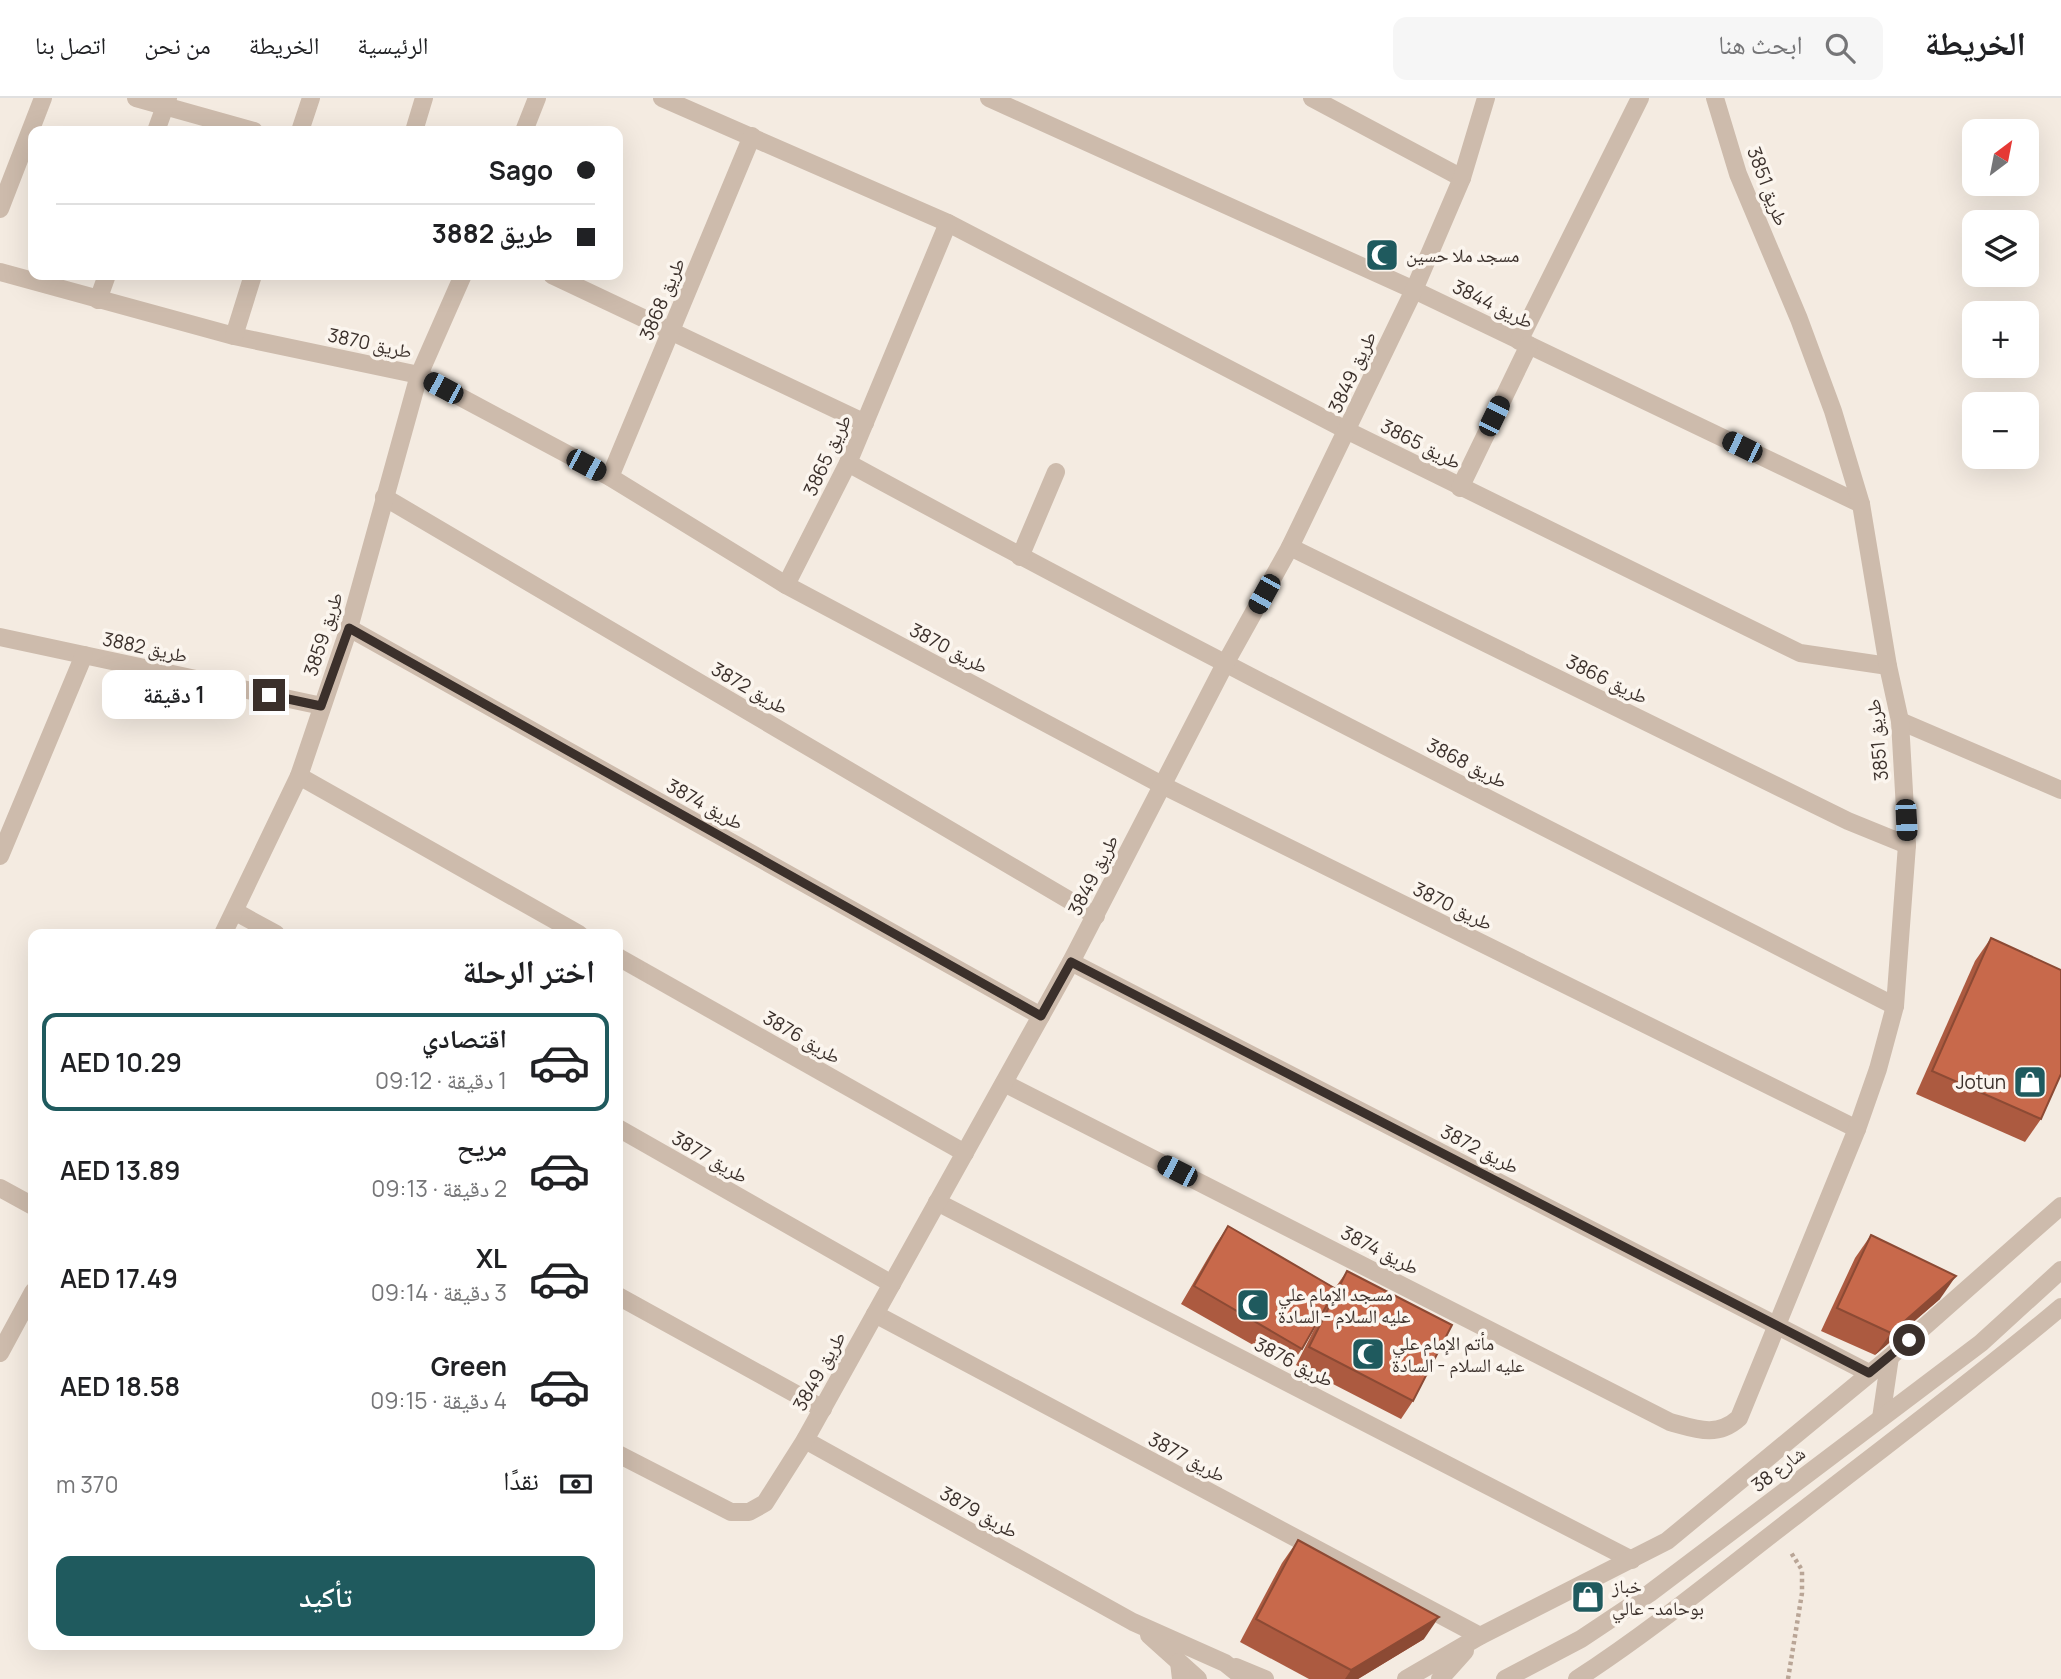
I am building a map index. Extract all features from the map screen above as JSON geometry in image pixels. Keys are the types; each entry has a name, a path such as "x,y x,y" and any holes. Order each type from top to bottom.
{"street":[{"path":"32,126 43,98"},
{"path":"136,98 166,102 239,126"},
{"path":"302,126 311,98"},
{"path":"416,126 424,98"},
{"path":"526,126 537,98"},
{"name":"طريق 3865","path":"662,98 948,223 1460,488 1800,653 1888,666"},
{"name":"طريق 3844","path":"989,98 1414,290 1861,504"},
{"path":"1312,98 1462,178"},
{"name":"طريق 3849","path":"623,1457 731,1512 749,1512 765,1503 823,1409 1071,962 1225,664 1290,547 1414,290 1462,178 1486,98"},
{"path":"1460,488 1524,343 1640,98"},
{"name":"طريق 3851","path":"1715,98 1738,174 1799,319 1833,411 1861,504 1900,721 1907,845 1895,1006 1878,1069 1857,1129 1739,1418"},
{"path":"158,126 166,102"},
{"name":"طريق 3868","path":"610,477 752,136"},
{"path":"0,209 28,137"},
{"name":"طريق 3865","path":"786,585 848,463 948,223"},
{"name":"طريق 3870","path":"0,272 234,336 419,375 610,477 786,585 1162,785 1857,1129"},
{"path":"98,300 105,280"},
{"path":"234,336 251,280"},
{"name":"طريق 3859","path":"226,929 299,776 349,628 419,375 461,280"},
{"path":"563,280 865,424"},
{"name":"طريق 3868","path":"848,463 1225,664 1895,1006"},
{"path":"1020,557 1056,472"},
{"name":"طريق 3872","path":"384,497 1096,916"},
{"name":"طريق 3866","path":"1290,547 1848,821 1907,845"},
{"name":"طريق 3874","path":"349,628 1041,1016"},
{"name":"طريق 3882","path":"0,637 321,706"},
{"path":"0,856 84,655"},
{"path":"1900,721 2061,790"},
{"path":"299,776 570,929"},
{"path":"236,912 267,929"},
{"name":"طريق 3876","path":"623,960 965,1153"},
{"name":"طريق 3872","path":"1071,962 1869,1373"},
{"name":"طريق 3874","path":"1004,1083 1670,1422 1707,1432 1729,1427 1739,1418"},
{"name":"طريق 3877","path":"623,1131 892,1284"},
{"path":"0,1188 28,1203"},
{"name":"طريق 3876","path":"937,1202 1632,1560"},
{"path":"1406,1679 1480,1636 1667,1541 1890,1357 2061,1206"},
{"name":"شارع 38","path":"1505,1679 1581,1639 1650,1593 1982,1343 2061,1270"},
{"path":"623,1299 823,1409"},
{"path":"0,1353 28,1301"},
{"path":"1577,1679 1690,1600 1777,1529 2014,1347 2061,1307"},
{"name":"طريق 3877","path":"875,1314 1480,1636"},
{"path":"1881,1418 1890,1357"},
{"name":"طريق 3879","path":"805,1440 1133,1622"},
{"path":"1133,1622 1265,1679"},
{"path":"1133,1622 1180,1670 1198,1679"},
{"path":"1440,1679 1480,1636"},
{"path":"1225,1663 1245,1679"}],"path":[{"path":"1777,1529 1802,1570 1802,1593 1788,1679"}],"building":[{"path":"1991,938 2061,970 2061,1074 2041,1119 1932,1071"},
{"name":"مسجد الإمام علي عليه السلام - السادة","path":"1228,1226 1336,1289 1302,1349 1194,1286"},
{"path":"1871,1235 1956,1276 1891,1333 1837,1308"},
{"name":"مأتم الإمام علي عليه السلام - السادة","path":"1347,1271 1452,1325 1413,1401 1309,1347"},
{"path":"1298,1540 1439,1617 1351,1670 1256,1619"}],"place":[{"name":"مسجد ملا حسين","path":"1382,255"},
{"name":"Jotun","path":"2030,1082"},
{"name":"مسجد الإمام علي عليه السلام - السادة","path":"1253,1305"},
{"name":"مأتم الإمام علي عليه السلام - السادة","path":"1368,1354"},
{"name":"خباز بوحامد- عالي","path":"1588,1597"}],"route":[{"path":"269,695 321,706 349,628 1041,1016 1071,962 1869,1373 1909,1340"}]}
